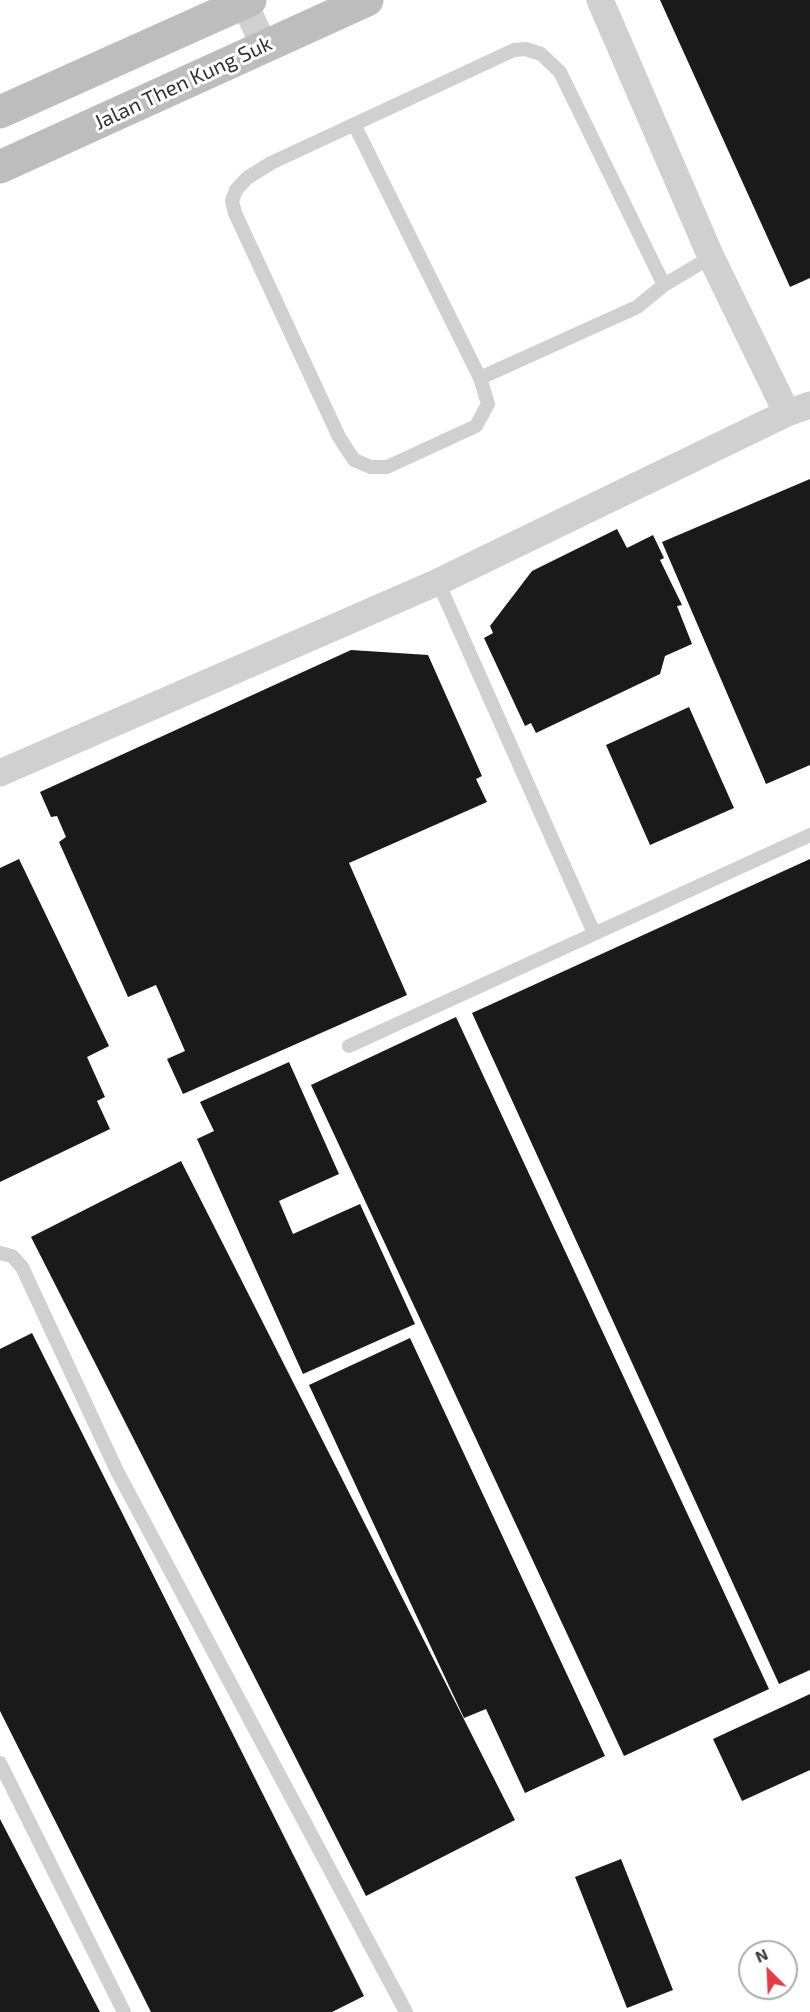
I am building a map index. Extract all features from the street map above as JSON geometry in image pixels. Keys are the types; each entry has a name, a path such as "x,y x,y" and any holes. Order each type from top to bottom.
{"street":[{"name":"Jalan Then Kung Suk","path":"0,167 367,0"},
{"path":"0,773 438,582 798,409 711,257 600,0"},
{"path":"0,112 246,1 264,46"}],"lane":[{"path":"355,126 480,378 488,404 476,426 387,467 371,467 354,460 339,437 235,213 232,201 236,190 247,178 271,163 355,126 514,50 526,49 541,54 560,72 664,285"},
{"path":"480,378 638,306 664,285 711,257"},
{"path":"438,582 594,933"},
{"path":"349,1046 810,835"},
{"path":"0,1253 12,1256 22,1267 117,1471 406,2012"},
{"path":"0,1763 124,2012"}],"building":[{"path":"660,0 810,0 810,278 790,287"},
{"path":"810,479 810,765 766,784 662,542"},
{"path":"617,529 627,548 653,535 664,558 660,560 682,605 677,606 692,644 665,656 660,674 536,733 531,723 525,726 484,638 493,633 490,626 532,571"},
{"path":"351,650 428,655 482,776 476,779 487,802 349,863 407,995 183,1094 167,1059 185,1051 156,985 128,997 59,842 66,837 57,816 51,817 40,792"},
{"path":"689,707 734,808 650,845 606,745"},
{"path":"19,859 109,1046 87,1057 105,1097 97,1101 110,1129 0,1182 0,868"},
{"path":"810,859 810,1670 779,1684 472,1013"},
{"path":"456,1017 769,1689 624,1756 311,1085"},
{"path":"289,1062 339,1174 279,1201 293,1234 360,1204 415,1324 303,1374 197,1139 214,1131 200,1102"},
{"path":"181,1161 515,1820 366,1896 31,1237"},
{"path":"32,1333 364,1996 332,2012 151,2012 0,1711 0,1349"},
{"path":"410,1338 605,1756 525,1793 486,1709 464,1718 309,1385"},
{"path":"810,1694 810,1770 742,1801 713,1739"},
{"path":"0,1819 100,2012 0,2012"},
{"path":"621,1859 673,1990 627,2008 575,1877"}]}
